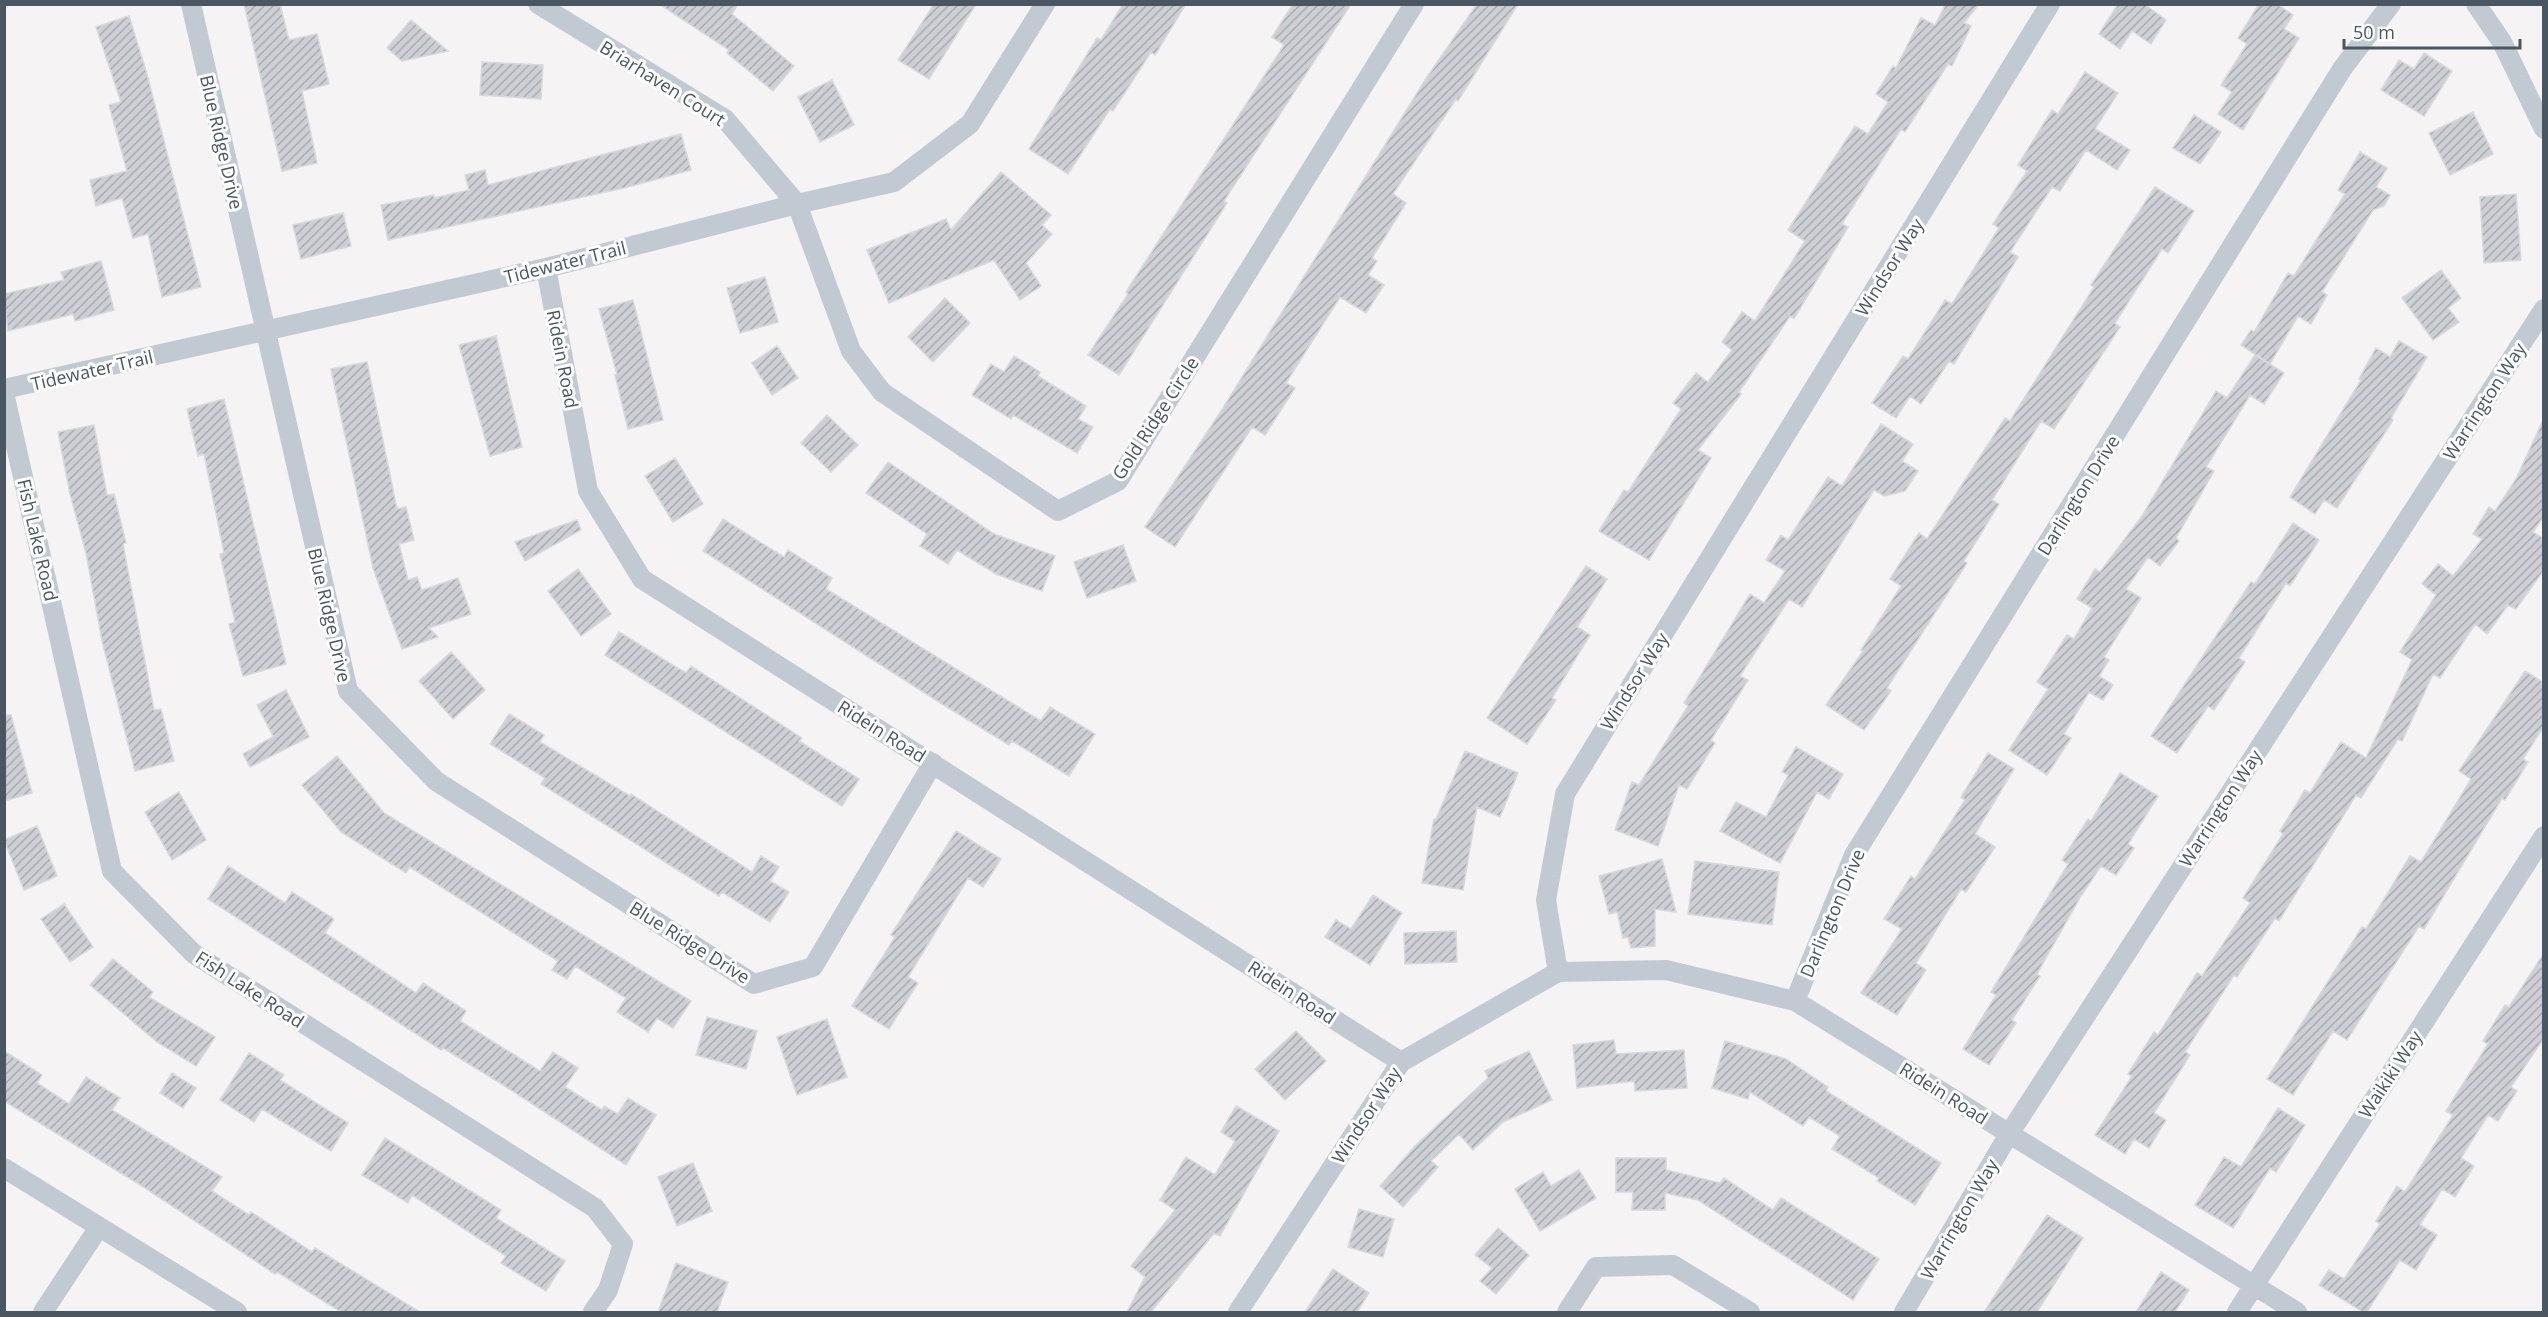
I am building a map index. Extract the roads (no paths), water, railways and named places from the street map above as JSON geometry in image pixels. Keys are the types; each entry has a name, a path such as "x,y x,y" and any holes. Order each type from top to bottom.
{"street":[{"name":"Blue Ridge Drive","path":"191,4 264,332 348,691 436,781 754,984 813,967 933,763"},
{"name":"Briarhaven Court","path":"538,4 726,119 797,204"},
{"name":"Tidewater Trail","path":"4,391 546,268 797,204 894,182 970,124 1045,4"},
{"name":"Gold Ridge Circle","path":"797,204 850,351 882,392 1058,511 1118,481 1414,4"},
{"name":"Windsor Way","path":"1238,1312 1401,1062 1558,972 1546,900 1564,794 2050,4"},
{"name":"Darlington Drive","path":"1795,1001 1854,855 2342,69 2391,4"},
{"path":"2476,4 2502,42 2544,129"},
{"name":"Ridein Road","path":"546,268 588,491 642,579 1401,1062"},
{"name":"Warrington Way","path":"1904,1312 2009,1134 2544,309"},
{"name":"Fish Lake Road","path":"4,391 112,872 194,954 595,1208 623,1244 608,1290 593,1312"},
{"name":"Waikiki Way","path":"2237,1312 2544,836"},
{"name":"Ridein Road","path":"1558,972 1666,970 1795,1001 2297,1312"},
{"path":"4,1168 237,1312"},
{"path":"43,1312 99,1227"},
{"path":"1567,1312 1596,1267 1673,1265 1750,1312"}]}
